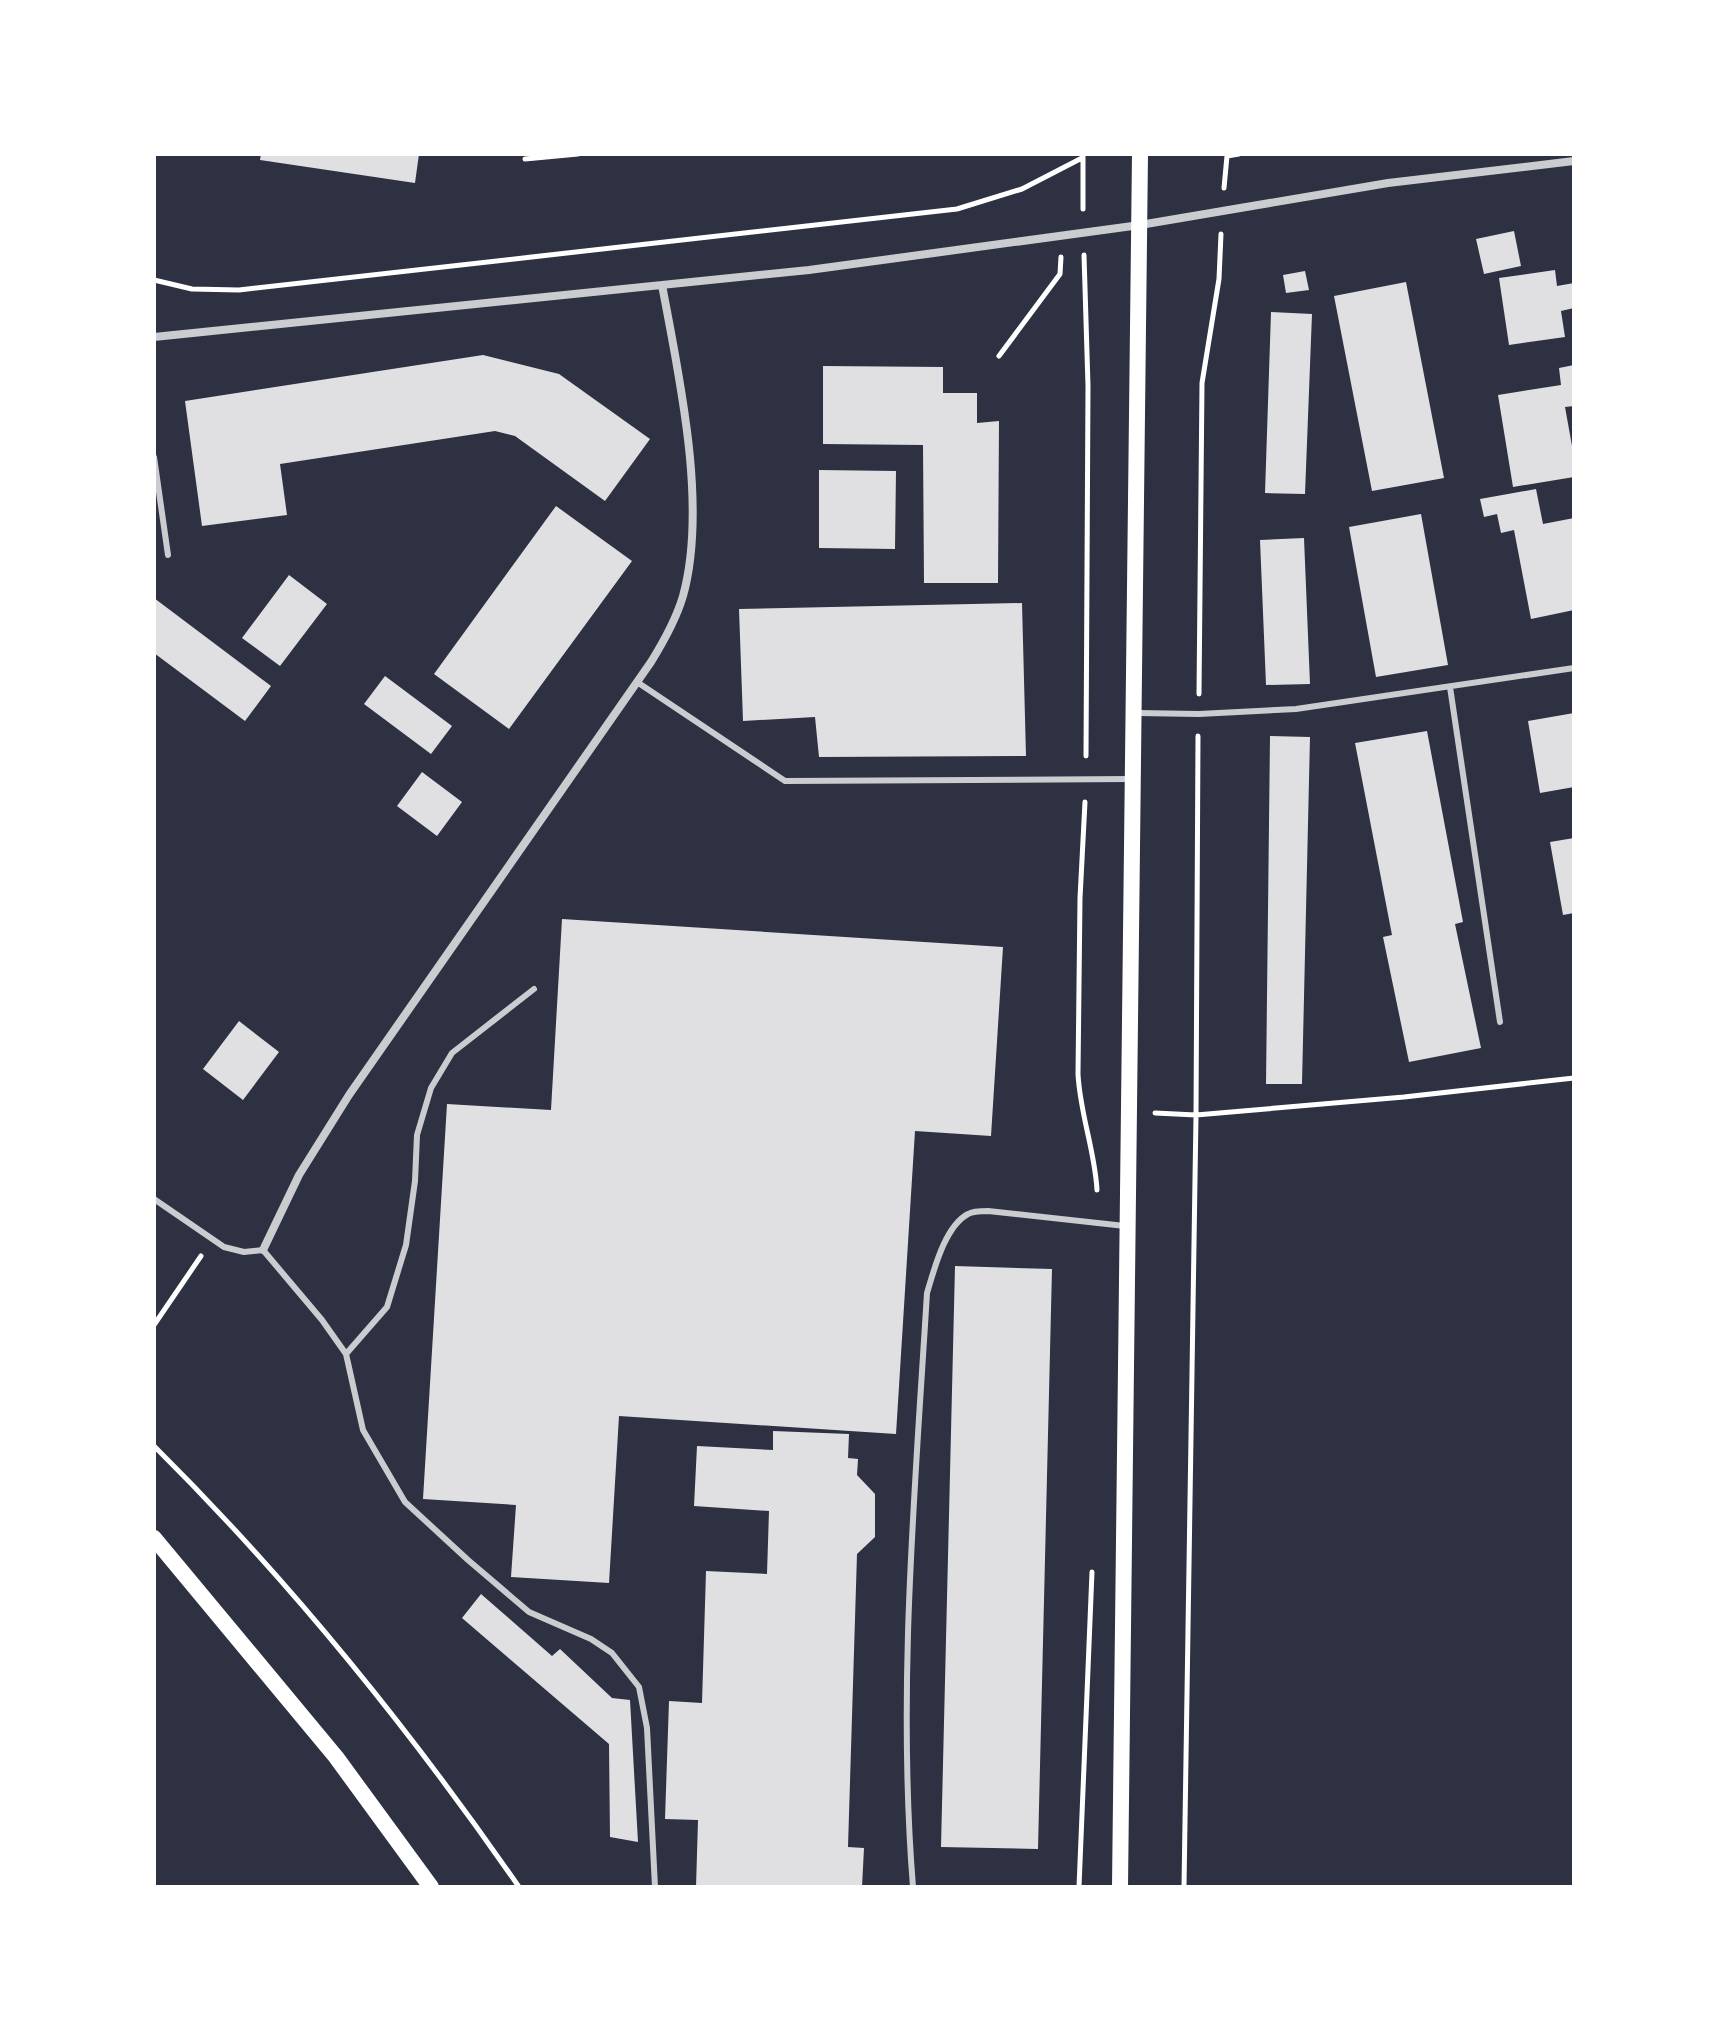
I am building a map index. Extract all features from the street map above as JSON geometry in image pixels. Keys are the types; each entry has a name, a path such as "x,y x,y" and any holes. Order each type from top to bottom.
{"main road":[{"path":"1120,1887 1140,154"},
{"path":"154,1538 336,1757 431,1887"}],"street":[{"path":"154,337 809,270 1140,225 1388,183 1574,161"},
{"path":"263,1250 299,1175 341,1107 637,682 669,631 683,597 690,561 692,506 679,373 662,285"}],"lane":[{"path":"154,457 168,555"},
{"path":"1133,713 1199,714 1296,709 1574,668"},
{"path":"637,682 785,781 1134,779"},
{"path":"1450,687 1500,1022"},
{"path":"346,1354 387,1307 406,1245 415,1181 417,1135 431,1088 452,1053 534,989"},
{"path":"154,1199 233,1251 263,1250 322,1320 346,1354 363,1430 405,1502 529,1612 591,1639 612,1653 639,1687 647,1728 655,1887"},
{"path":"913,1887 906,1812 909,1585 927,1293 938,1258 951,1232 969,1214 988,1211 1128,1226"}],"path":[{"path":"525,159 578,154"},
{"path":"1184,1887 1196,1115 1202,383 1219,279 1227,155 1239,154"},
{"path":"154,280 192,289 239,290 957,209 1022,189 1082,156 1088,386 1086,779 1080,898 1078,1074 1080,1100 1096,1177 1098,1222"},
{"path":"999,356 1060,274 1063,236"},
{"path":"1130,1111 1196,1115 1574,1078"},
{"path":"154,1325 213,1240"},
{"path":"154,1446 330,1639 407,1736 519,1887"},
{"path":"1079,1887 1092,1562"}],"building":[{"path":"261,154 419,154 415,183 260,160"},
{"path":"1514,231 1521,266 1484,274 1476,239"},
{"path":"1555,270 1557,286 1574,283 1574,308 1561,311 1565,337 1509,345 1499,278"},
{"path":"1305,271 1309,290 1286,293 1283,275"},
{"path":"1406,282 1444,478 1372,491 1334,296"},
{"path":"1271,312 1312,314 1305,494 1265,493"},
{"path":"483,355 559,374 650,439 605,501 515,436 495,431 280,464 287,515 202,526 185,401"},
{"path":"1574,365 1574,406 1565,407 1574,457 1574,477 1513,487 1498,395 1561,385 1559,368"},
{"path":"823,366 943,367 943,393 977,393 977,423 999,421 998,583 924,583 923,445 823,444"},
{"path":"819,470 896,471 895,549 819,548"},
{"path":"1536,489 1543,524 1574,518 1574,610 1531,619 1514,530 1501,533 1497,514 1484,517 1480,499"},
{"path":"556,506 632,561 509,729 434,674"},
{"path":"1421,514 1448,665 1376,677 1349,527"},
{"path":"1304,538 1310,684 1266,685 1260,540"},
{"path":"289,575 327,604 280,666 242,638"},
{"path":"154,598 271,686 245,721 154,653"},
{"path":"1022,603 1026,756 819,757 815,717 743,721 739,609"},
{"path":"385,676 452,726 431,754 364,704"},
{"path":"1574,713 1574,787 1540,793 1528,721"},
{"path":"1427,731 1463,922 1455,924 1481,1048 1409,1062 1383,937 1392,935 1355,743"},
{"path":"1270,736 1310,737 1302,1084 1266,1084"},
{"path":"422,772 462,802 437,836 397,806"},
{"path":"1574,838 1574,913 1563,915 1550,842"},
{"path":"562,919 1003,947 991,1136 915,1131 896,1434 619,1416 609,1583 511,1577 516,1505 423,1499 447,1104 551,1110"},
{"path":"239,1021 279,1052 243,1100 203,1069"},
{"path":"955,1266 1052,1269 1038,1849 941,1847"},
{"path":"773,1431 849,1434 848,1458 858,1459 857,1475 875,1494 875,1537 857,1554 848,1847 864,1848 862,1887 696,1887 698,1820 665,1819 669,1701 702,1703 706,1571 767,1574 769,1511 694,1506 697,1446 773,1450"},
{"path":"481,1594 552,1656 560,1649 612,1698 630,1700 638,1842 610,1837 609,1744 462,1618"}]}
